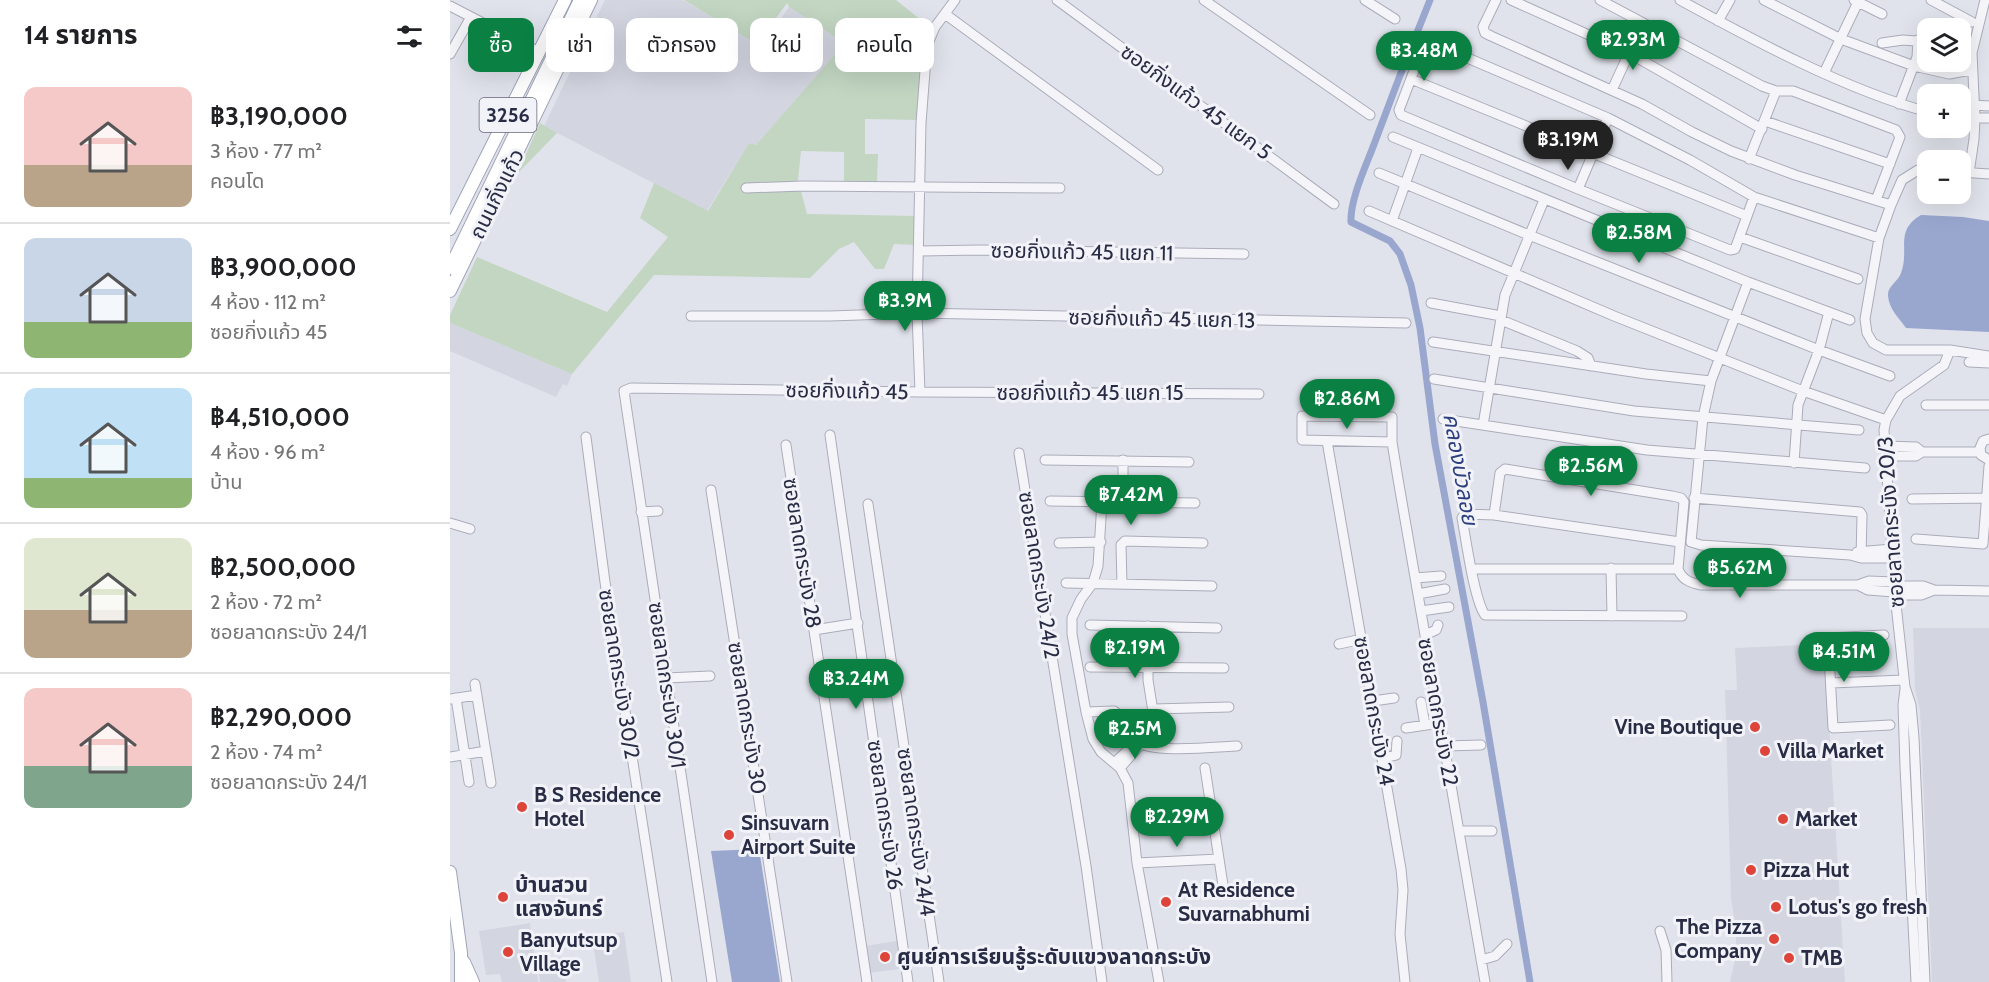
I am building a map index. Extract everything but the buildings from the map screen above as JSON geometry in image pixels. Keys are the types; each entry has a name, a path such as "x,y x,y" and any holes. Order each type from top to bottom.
{"main road":[{"name":"ถนนกิ่งแก้ว","path":"450,229 454,210 565,0"},
{"name":"ถนนกิ่งแก้ว","path":"450,268 580,0"},
{"name":"ถนนกิ่งแก้ว","path":"450,291 591,0"},
{"path":"450,872 457,961 461,982"},
{"path":"457,961 472,982"}],"street":[{"name":"ซอยกิ่งแก้ว 45","path":"625,389 920,392 917,313 926,58 929,41 935,27 955,0"},
{"name":"ซอยกิ่งแก้ว 45 แยก 5","path":"1057,0 1248,138 1334,204"},
{"path":"1204,0 1370,115"},
{"path":"1365,0 1395,19"},
{"path":"1496,0 1483,27 1485,33 1642,104 1711,142 1749,159 1891,205"},
{"path":"1511,0 1629,53 1763,125 1890,164"},
{"path":"1600,0 1752,81 1776,91 1793,91 1896,130 1900,137 1876,200"},
{"path":"1680,0 1824,73 1899,104 1917,109"},
{"path":"1718,21 1730,0"},
{"path":"1764,0 1841,39 1917,67"},
{"path":"1931,0 1972,22"},
{"path":"1971,150 1975,118 1972,53 1985,0"},
{"path":"1824,73 1857,1 1882,14"},
{"path":"450,6 538,52"},
{"path":"945,14 1158,170"},
{"path":"450,54 471,17"},
{"path":"1612,90 1629,53 1646,24"},
{"path":"1882,43 1917,41"},
{"path":"1754,196 1735,249 1730,250 1401,115 1399,110 1425,42 1430,42 1608,118 1754,196 1879,238"},
{"path":"1899,104 1917,54"},
{"path":"1940,72 1949,74 1960,72"},
{"path":"1411,79 1747,216"},
{"path":"1749,159 1776,91"},
{"path":"1974,105 1989,106"},
{"path":"1578,189 1608,118"},
{"path":"1975,118 1989,118"},
{"path":"1393,137 1748,282 1850,320"},
{"path":"1392,221 1418,148"},
{"path":"1917,171 1902,180 1879,238 1865,328 1869,338 1886,350 1950,350 1989,356"},
{"path":"1379,172 1529,236 1890,376"},
{"path":"1971,173 1989,174"},
{"path":"746,188 804,186 1060,188"},
{"path":"1483,425 1505,295 1544,200"},
{"path":"1369,211 1513,274 1718,358 1886,420"},
{"path":"1740,237 1858,279"},
{"name":"ซอยกิ่งแก้ว 45 แยก 11","path":"920,251 1244,254"},
{"path":"1748,282 1711,381 1703,417 1690,540 1694,544 1850,555 1892,554"},
{"path":"1431,303 1501,318 1585,355 1591,366"},
{"path":"1794,463 1798,405 1819,350 1829,312"},
{"name":"ซอยกิ่งแก้ว 45 แยก 13","path":"691,316 830,316 917,313 1406,323"},
{"path":"1433,342 1591,366 1711,381"},
{"name":"ซอยลาดกระบัง 20/3","path":"1916,982 1920,870 1916,767 1911,705 1905,683 1895,589 1885,451 1886,420 1900,396 1944,365 1950,350"},
{"path":"1969,362 1989,363"},
{"path":"1434,380 1634,411 1858,430"},
{"name":"ซอยลาดกระบัง 30/1","path":"625,389 641,512 712,982"},
{"name":"ซอยกิ่งแก้ว 45 แยก 15","path":"920,392 1259,394"},
{"path":"1926,405 1989,405"},
{"name":"ซอยลาดกระบัง 22","path":"1327,441 1302,440 1302,416 1392,417 1392,442 1485,982"},
{"path":"1443,419 1647,450 1865,468"},
{"name":"ซอยลาดกระบัง 26","path":"830,435 908,982"},
{"name":"ซอยลาดกระบัง 30/2","path":"586,437 605,582 667,982"},
{"path":"1989,439 1981,444 1980,453 1989,460"},
{"path":"1327,441 1392,442"},
{"name":"ซอยลาดกระบัง 24","path":"1327,441 1402,875 1400,934 1406,982"},
{"name":"ซอยลาดกระบัง 28","path":"786,445 867,982"},
{"path":"1885,451 1916,447 1922,452 1980,453"},
{"name":"ซอยลาดกระบัง 24/2","path":"1019,453 1084,854 1102,982"},
{"path":"1045,460 1189,462"},
{"path":"1123,460 1123,502"},
{"path":"1916,539 1983,544 1989,466"},
{"path":"1494,514 1500,473 1504,469 1681,498 1684,502 1678,569 1683,578 1701,585 1858,585 1869,582 1895,589 1923,586 1934,590 1989,591"},
{"name":"ซอยลาดกระบัง 30","path":"711,490 787,982"},
{"path":"1694,498 1860,512 1862,515 1861,554"},
{"path":"1912,500 1988,498"},
{"path":"1050,501 1195,503"},
{"path":"1102,502 1098,566 1093,583 1081,599 1072,618 1072,634 1086,712 1096,745 1117,765 1126,778 1130,794 1137,863 1159,982"},
{"name":"ซอยลาดกระบัง 24/4","path":"868,504 939,982"},
{"path":"641,512 658,511"},
{"path":"1680,542 1494,514 1466,514 1463,516 1472,569 1481,608 1485,615 1682,616"},
{"path":"450,523 470,529"},
{"path":"1122,584 1121,545 1125,541 1203,543"},
{"path":"1059,543 1101,542"},
{"path":"1611,568 1612,616"},
{"path":"1472,569 1678,569"},
{"path":"1415,578 1441,576"},
{"path":"1066,583 1212,586"},
{"path":"1418,594 1445,590"},
{"path":"1421,611 1449,606"},
{"path":"814,630 858,623"},
{"path":"1090,625 1217,628"},
{"path":"1425,635 1434,632 1438,625"},
{"path":"1117,765 1142,740 1153,723 1154,710 1149,691 1148,626"},
{"path":"1884,635 1828,638 1833,728 1890,726"},
{"path":"1339,644 1362,639"},
{"path":"1090,667 1224,668"},
{"path":"666,678 710,676"},
{"path":"1831,683 1905,683"},
{"name":"ซอยลาดกระบัง 20/3","path":"1905,683 1903,705 1910,871 1925,982"},
{"path":"475,684 491,783"},
{"path":"469,782 453,699 477,695"},
{"path":"1373,701 1394,698"},
{"path":"1421,702 1425,725"},
{"path":"1154,710 1229,707"},
{"path":"1086,712 1114,711 1142,740 1164,748 1237,746"},
{"path":"1406,728 1440,723"},
{"path":"1904,739 1914,738"},
{"path":"1382,758 1396,755 1397,741"},
{"path":"1444,746 1481,745"},
{"path":"450,757 486,751"},
{"path":"1905,767 1916,767"},
{"path":"1205,768 1223,885"},
{"path":"1459,831 1492,831"},
{"path":"1137,863 1219,859"},
{"path":"1910,871 1920,870"},
{"path":"1660,932 1666,950 1667,982"},
{"path":"1481,960 1495,956 1507,944"}],"shaded area":[{"path":"605,0 683,0 714,18 626,18 626,72 738,72 738,32 750,39 750,72 820,72 756,145 749,143 707,211 544,126 570,72 614,72 614,18 596,18"},
{"path":"789,7 807,18 781,18"},
{"path":"823,28 835,35 835,55 823,68"},
{"path":"450,323 572,374 567,386 563,384 556,397 450,351"},
{"path":"1913,628 1989,628 1989,982 1932,982 1920,710 1915,690"},
{"path":"1824,644 1845,982 1730,982 1736,956 1736,929 1731,899 1725,690 1737,690 1735,648"},
{"name":"Banyutsup Village","path":"530,923 538,982 502,982 500,974 486,975 479,931"},
{"path":"624,932 631,982 599,982 592,936"},
{"name":"ศูนย์การเรียนรู้ระดับแขวงลาดกระบัง","path":"902,940 906,968 869,973 865,946"},
{"path":"562,957 566,982 540,982 537,960"}],"green space":[{"path":"684,0 896,0 918,18 835,18 835,37 823,29 823,18 806,18 789,7 787,3 776,18 750,18 750,40 738,33 738,18 714,18"},
{"path":"835,54 835,72 922,72 919,120 865,119 865,154 878,154 877,185 844,184 844,152 801,151 798,180 807,214 918,216 917,245 894,244 884,269 875,269 854,242 839,249 810,278 654,275 572,374 450,323 450,315 477,257 607,312 668,237 640,218 654,183 708,211 749,143 756,145 820,72 823,72 823,68"},
{"path":"540,123 557,133 517,174"}],"water":[{"path":"1921,215 1989,221 1989,332 1906,328 1892,309 1888,293 1901,273 1905,234 1913,221"},
{"path":"759,849 780,982 732,982 711,851"}],"waterway":[{"name":"คลองบัวลอย","path":"1430,0 1359,184 1351,213 1351,222 1390,241 1400,254 1411,285 1420,328 1435,444 1483,702 1530,982"}],"place":[{"name":"Vine Boutique","path":"1755,727"},
{"name":"Villa Market","path":"1765,751"},
{"name":"B S Residence Hotel","path":"522,807"},
{"name":"Market","path":"1783,819"},
{"name":"Sinsuvarn Airport Suite","path":"729,835"},
{"name":"Pizza Hut","path":"1751,870"},
{"name":"บ้านสวน แสงจันทร์","path":"503,897"},
{"name":"At Residence Suvarnabhumi","path":"1166,902"},
{"name":"Lotus's go fresh","path":"1776,907"},
{"name":"The Pizza Company","path":"1774,939"},
{"name":"Banyutsup Village","path":"508,952"},
{"name":"ศูนย์การเรียนรู้ระดับแขวงลาดกระบัง","path":"885,957"},
{"name":"TMB","path":"1789,958"}]}
